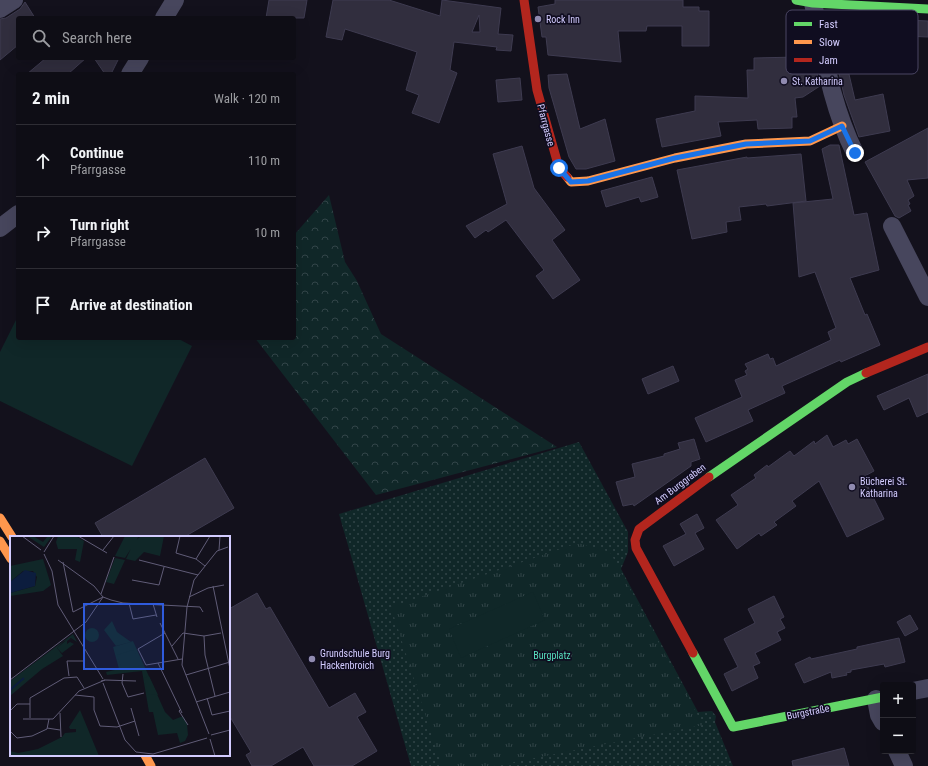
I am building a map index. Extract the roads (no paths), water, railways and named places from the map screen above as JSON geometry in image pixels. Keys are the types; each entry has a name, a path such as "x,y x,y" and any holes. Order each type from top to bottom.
{"street":[{"path":"0,9 14,0"},
{"path":"165,16 175,0"},
{"name":"Pfarrgasse","path":"524,0 537,90 559,168 571,182 588,181 675,158 746,144 810,141 842,126"},
{"path":"805,1 928,9"},
{"path":"131,72 139,60"},
{"path":"827,74 842,126 855,153"},
{"path":"0,228 16,216"},
{"path":"892,226 928,297"},
{"name":"Am Burggraben","path":"733,727 636,548 635,540 639,529 701,482 848,382 928,347"},
{"path":"0,518 11,536"},
{"path":"0,541 10,557"},
{"path":"916,690 928,688"},
{"path":"880,698 880,717"},
{"name":"Burgstraße","path":"733,727 880,698"},
{"path":"898,754 904,766"},
{"path":"146,756 151,766"}],"place":[{"name":"Rock Inn","path":"538,19"},
{"name":"St. Katharina","path":"784,81"},
{"name":"Bücherei St. Katharina","path":"852,487"},
{"name":"Grundschule Burg Hackenbroich","path":"312,659"}],"park label":[{"name":"Burgplatz","path":"552,655"}]}
